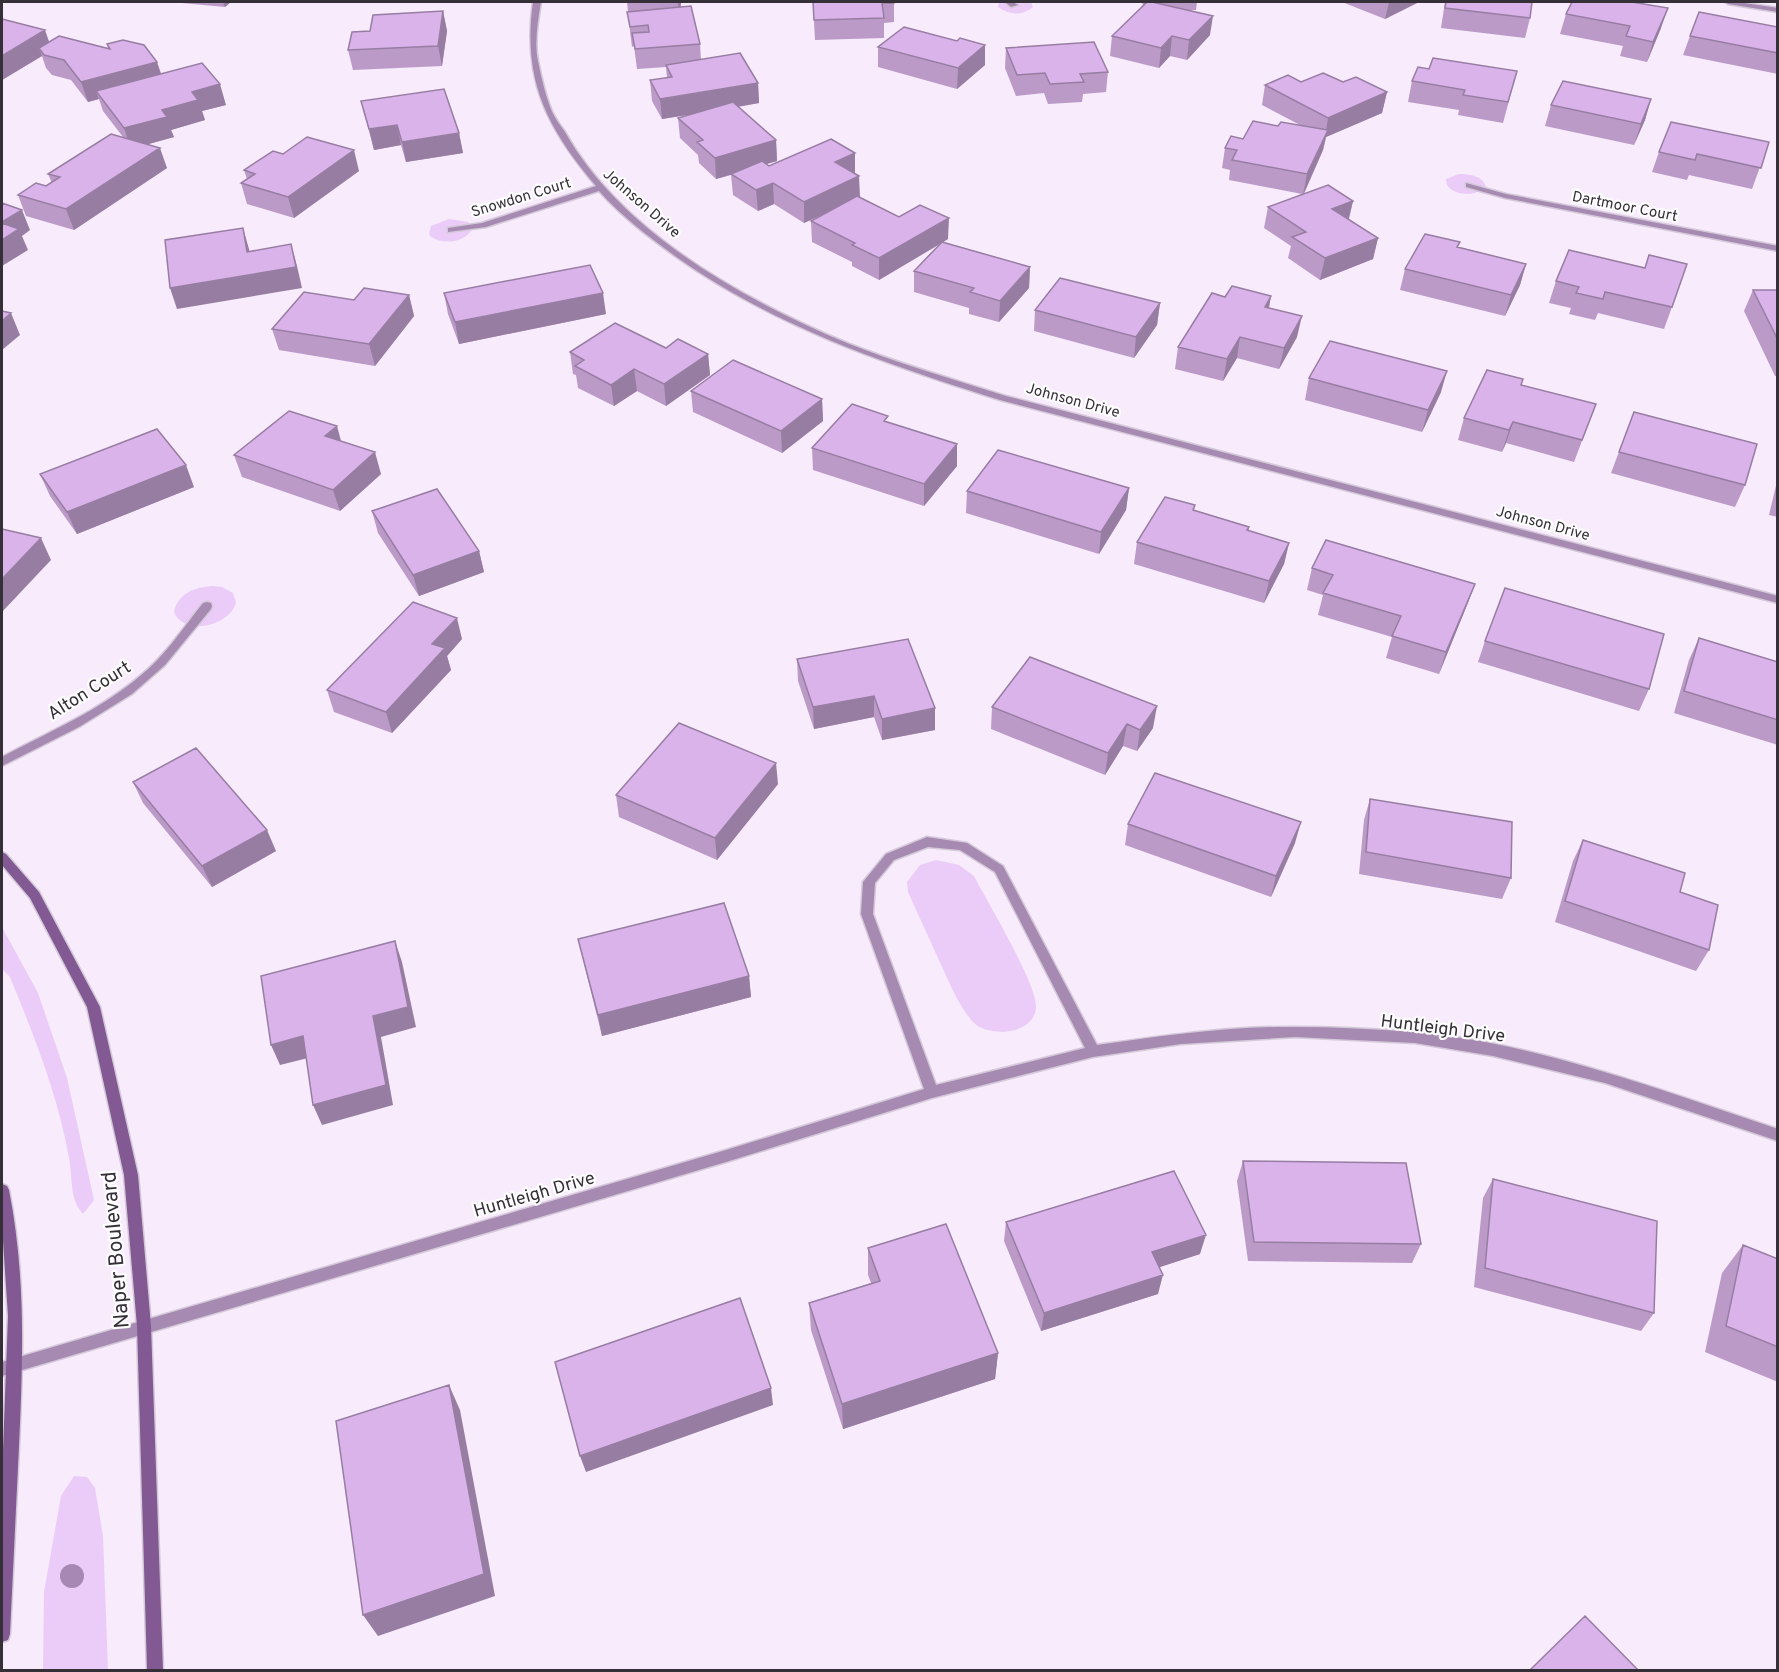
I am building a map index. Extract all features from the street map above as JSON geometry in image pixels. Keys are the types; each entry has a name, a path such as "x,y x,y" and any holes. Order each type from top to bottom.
{"main road":[{"name":"Naper Boulevard","path":"2,856 35,895 93,1007 131,1175 144,1326 155,1671"},
{"path":"2,1190 16,1284 9,1367 2,1634"}],"street":[{"name":"Johnson Drive","path":"537,2 533,28 534,61 543,96 561,134 599,188 658,239 727,286 799,324 905,368 1003,398 1778,600"},
{"path":"1728,2 1778,10"},
{"name":"Dartmoor Court","path":"1469,185 1505,196 1778,249"},
{"name":"Snowdon Court","path":"451,230 483,225 599,188"},
{"name":"Alton Court","path":"2,762 108,705 145,678 169,654 207,606"},
{"path":"932,1092 867,914 869,882 890,857 927,842 963,846 999,869 1094,1052"},
{"name":"Huntleigh Drive","path":"9,1367 726,1156 932,1092 1094,1052 1181,1039 1295,1032 1414,1038 1493,1050 1605,1077 1778,1135"}],"shaded area":[{"path":"999,2 1031,2 1033,7 1025,12 1011,13 998,7"},
{"path":"1459,174 1479,178 1486,187 1469,194 1456,192 1450,189 1446,179"},
{"path":"449,219 468,222 473,228 460,240 448,242 431,237 429,234 431,226"},
{"path":"222,587 233,593 236,602 226,617 217,622 197,626 179,620 174,612 183,596 200,588"},
{"path":"936,860 959,865 974,876 1029,980 1036,1007 1034,1016 1020,1028 999,1032 980,1027 968,1016 952,989 908,892 907,882 920,865"},
{"path":"2,927 38,993 67,1078 94,1200 83,1214 73,1195 70,1165 59,1111 28,1021 10,977 2,969"},
{"path":"74,1476 87,1477 95,1488 103,1536 108,1670 43,1670 44,1592 61,1496"}],"building":[{"path":"813,2 894,3 882,3 884,18 814,20"},
{"path":"1147,2 1213,16 1189,40 1172,36 1161,48 1112,36"},
{"path":"1446,2 1532,2 1530,18 1445,8"},
{"path":"1572,2 1632,2 1668,8 1653,42 1626,36 1630,26 1566,14"},
{"path":"691,6 700,44 635,49 632,33 649,32 648,25 630,27 627,12"},
{"path":"443,11 438,46 348,50 352,32 370,31 373,15"},
{"path":"1699,12 1778,27 1778,53 1690,36"},
{"path":"2,19 45,30 2,56"},
{"path":"904,27 957,41 960,38 985,45 958,68 878,47"},
{"path":"59,36 110,49 107,44 123,40 144,45 157,62 81,82 64,60 44,55 39,48"},
{"path":"1094,42 1108,72 1080,74 1084,82 1050,84 1045,73 1017,75 1006,48"},
{"path":"740,53 758,83 660,99 650,80 672,77 666,65"},
{"path":"1433,58 1517,71 1508,102 1463,95 1465,90 1412,81 1418,67 1429,69"},
{"path":"202,63 220,84 192,92 198,100 162,110 167,117 124,128 96,91"},
{"path":"1323,73 1343,82 1356,77 1387,92 1328,118 1265,85 1288,75 1301,82"},
{"path":"1563,81 1651,99 1641,124 1551,105"},
{"path":"444,89 459,133 402,142 397,125 369,129 361,101"},
{"path":"733,102 776,140 715,158 697,142 703,140 678,118"},
{"path":"1253,121 1278,126 1281,122 1328,130 1307,174 1232,160 1237,150 1225,148 1231,136 1243,139"},
{"path":"1671,122 1769,142 1761,168 1697,154 1695,160 1659,152"},
{"path":"111,134 160,148 66,209 18,195 36,183 46,186 60,177 48,174"},
{"path":"307,137 354,150 288,197 241,183 255,174 244,170 273,151 283,154"},
{"path":"831,139 855,153 835,162 859,176 804,202 773,183 756,190 731,174 762,161 769,166"},
{"path":"1328,185 1353,201 1332,209 1378,238 1325,258 1292,237 1306,232 1268,207"},
{"path":"857,196 899,217 920,205 949,218 879,258 811,221"},
{"path":"2,203 22,210 2,222"},
{"path":"2,223 19,229 2,240"},
{"path":"243,228 247,252 291,244 296,267 170,288 165,240"},
{"path":"1425,234 1460,242 1457,247 1526,264 1511,295 1405,269"},
{"path":"942,242 1030,267 1000,301 970,292 974,288 914,271"},
{"path":"1569,250 1645,268 1649,255 1687,264 1672,307 1605,292 1603,299 1576,293 1579,287 1556,281"},
{"path":"590,265 603,293 455,322 444,293"},
{"path":"1060,278 1160,303 1136,337 1035,310"},
{"path":"1232,286 1271,296 1265,307 1302,316 1284,348 1240,337 1227,359 1178,347 1212,293 1225,297"},
{"path":"364,288 409,295 369,344 272,329 304,292 354,300"},
{"path":"1753,290 1778,290 1778,340"},
{"path":"2,311 11,313 2,321"},
{"path":"615,323 666,348 678,339 708,354 664,384 634,369 611,385 575,366 584,360 570,352"},
{"path":"1330,341 1447,371 1428,410 1309,378"},
{"path":"733,360 822,399 781,431 691,391"},
{"path":"1487,370 1523,379 1521,385 1596,404 1582,440 1513,422 1509,430 1464,418"},
{"path":"852,404 888,416 884,421 957,444 924,484 812,448"},
{"path":"289,411 337,426 325,436 375,452 333,490 234,455"},
{"path":"1634,412 1757,444 1745,485 1619,452"},
{"path":"157,429 186,465 67,512 40,474"},
{"path":"998,450 1129,488 1101,532 967,491"},
{"path":"437,489 479,551 413,575 372,511"},
{"path":"1165,497 1195,505 1193,510 1249,527 1247,530 1289,543 1269,581 1137,542"},
{"path":"2,529 41,538 2,579"},
{"path":"1326,540 1475,584 1446,652 1392,636 1401,616 1323,593 1333,575 1312,568"},
{"path":"1505,588 1664,634 1649,689 1485,641"},
{"path":"413,602 457,618 432,644 445,648 386,712 327,690"},
{"path":"1699,638 1778,662 1778,720 1684,691"},
{"path":"908,639 935,708 882,719 874,696 813,707 797,659"},
{"path":"1030,657 1157,706 1140,730 1127,724 1108,753 992,707"},
{"path":"679,723 776,763 715,838 616,795"},
{"path":"196,748 267,830 202,866 133,782"},
{"path":"1155,773 1301,822 1276,876 1128,824"},
{"path":"1370,799 1512,822 1511,878 1366,852"},
{"path":"1583,840 1685,873 1680,892 1718,905 1709,950 1565,901"},
{"path":"724,903 749,976 598,1015 578,939"},
{"path":"395,941 408,1007 373,1016 386,1085 313,1105 303,1036 271,1045 261,976"},
{"path":"1243,1161 1406,1163 1421,1244 1254,1242"},
{"path":"1174,1171 1206,1235 1152,1252 1163,1275 1044,1313 1006,1222"},
{"path":"1493,1179 1657,1221 1654,1313 1485,1268"},
{"path":"946,1224 998,1353 842,1404 809,1303 880,1281 868,1248"},
{"path":"1743,1245 1778,1259 1778,1347 1726,1326"},
{"path":"740,1298 771,1388 580,1456 555,1362"},
{"path":"449,1385 484,1574 363,1615 336,1421"},
{"path":"1585,1616 1639,1671 1529,1671"}]}
